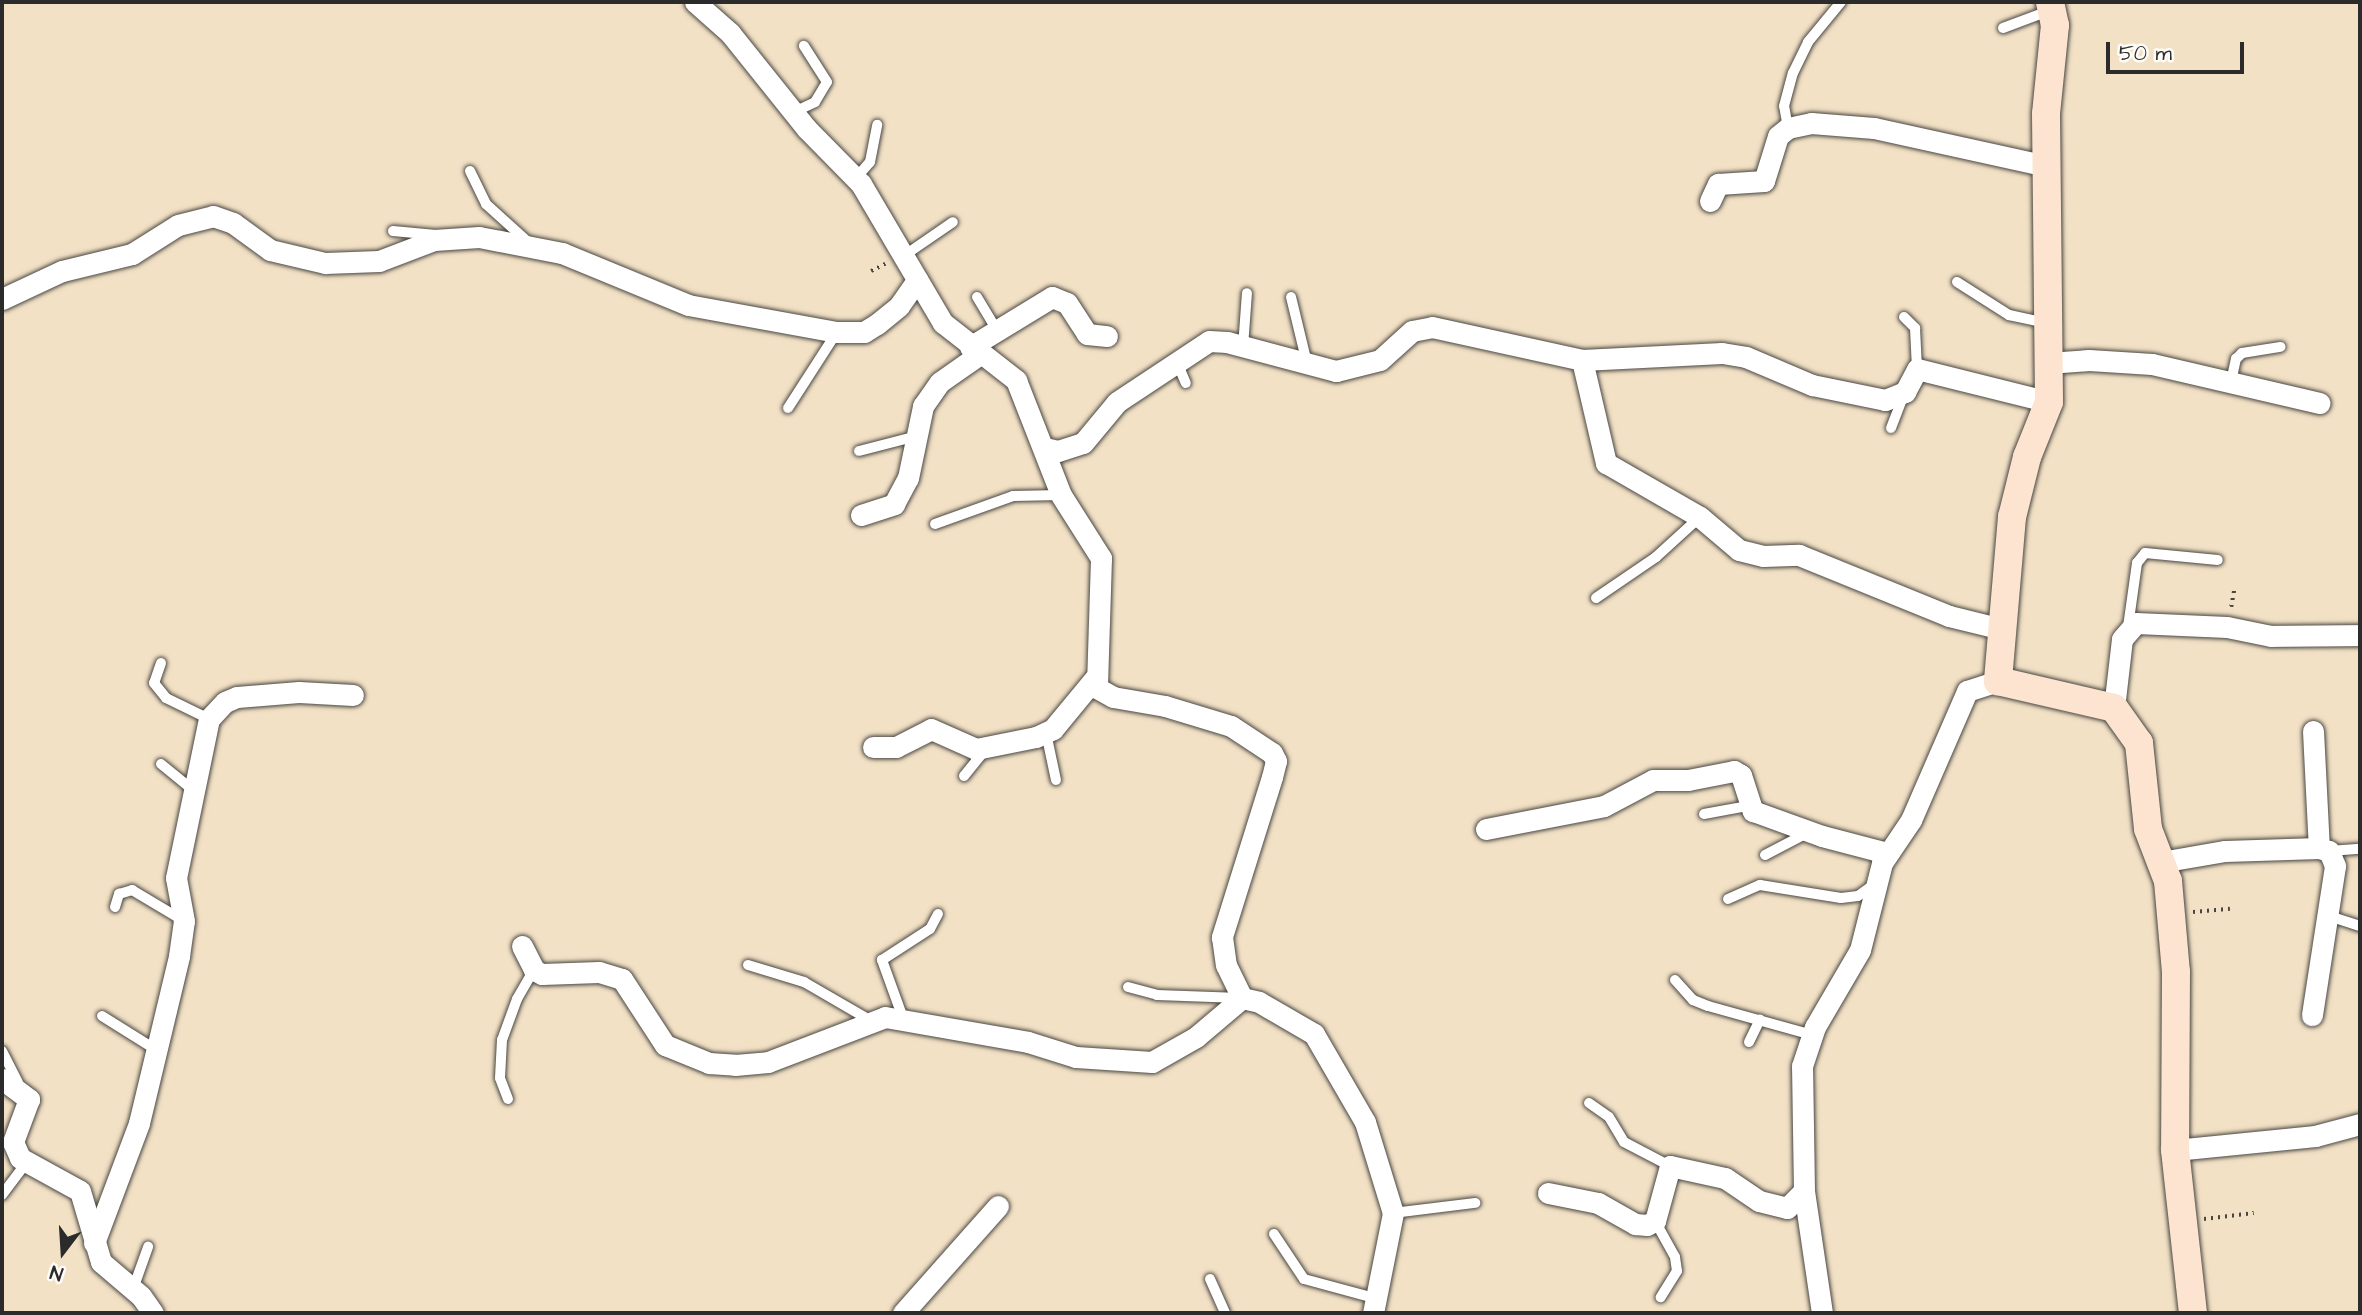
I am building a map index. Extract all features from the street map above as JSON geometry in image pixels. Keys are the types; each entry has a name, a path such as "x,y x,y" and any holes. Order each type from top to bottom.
{"street":[{"path":"695,2 742,46 794,112 856,178 905,255 916,280 943,323 974,350 1016,380 1045,448 1061,495 1101,558 1095,678 1104,694 1231,726 1266,747 1276,761 1222,937 1226,965 1242,998 1278,1010 1314,1034 1365,1122 1392,1213 1375,1306"},
{"path":"1998,681 2012,517 2027,457 2049,402 2051,323 2047,166 2052,5"},
{"path":"1710,201 1718,184 1724,181 1764,181 1778,136 1788,128 1840,123 2047,166"},
{"path":"2,299 80,265 132,254 196,218 213,216 233,223 270,250 325,263 379,261 453,237 533,247 562,253 688,305 837,332 864,332 877,324 899,306 916,280"},
{"path":"861,515 885,510 902,494 913,437 931,392 996,329 1052,297 1067,303 1087,334 1107,336"},
{"path":"1045,448 1058,451 1083,443 1117,402 1176,360 1209,341 1243,347 1308,367 1336,371 1365,366 1380,360 1420,326 1582,360 1721,353 1746,357 1812,385 1861,398 1895,399 1905,392 1917,369 2049,402"},
{"path":"1582,360 1606,463 1700,517 1739,550 1751,555 1798,555 1950,616 2002,629"},
{"path":"2048,363 2089,360 2152,364 2320,403"},
{"path":"2114,708 2122,639 2128,627 2136,622 2227,627 2271,636 2360,635"},
{"path":"873,747 897,747 931,729 985,750 1046,733 1095,678"},
{"path":"1822,1313 1804,1191 1800,1092 1802,1066 1814,1029 1860,950 1877,877 1886,853 1911,820 1967,691 1998,681 2114,708 2139,743 2141,798 2161,862 2170,908 2176,971 2175,1150 2193,1313"},
{"path":"94,1243 127,1159 158,1051 184,921 176,878 209,719 225,702 237,698 299,692 353,695"},
{"path":"2312,1015 2335,866 2324,850 2313,731"},
{"path":"1486,829 1604,806 1653,779 1688,780 1734,771 1741,775 1748,806 1809,832 1886,853"},
{"path":"2161,862 2192,853 2324,850"},
{"path":"522,946 534,970 542,974 613,974 622,979 665,1045 709,1063 768,1062 873,1021 903,1017 1028,1042 1076,1058 1152,1062 1196,1037 1242,998"},
{"path":"2,1079 27,1094 29,1103 13,1142 26,1163 80,1191 101,1262 133,1289 153,1313"},
{"path":"2175,1150 2315,1136 2360,1124"},
{"path":"1548,1193 1598,1203 1635,1224 1655,1221 1670,1166 1726,1178 1759,1201 1787,1208 1804,1191"},
{"path":"903,1313 998,1206"}],"lane":[{"path":"1788,128 1784,106 1793,73 1808,42 1841,2"},
{"path":"2003,28 2052,5"},
{"path":"794,112 815,102 827,82 804,46"},
{"path":"856,178 870,162 877,125"},
{"path":"470,172 486,204 533,247"},
{"path":"905,255 953,222"},
{"path":"393,230 453,237"},
{"path":"1957,282 2008,315 2051,323"},
{"path":"1243,347 1247,293"},
{"path":"977,297 996,329"},
{"path":"1291,298 1308,367"},
{"path":"1904,317 1915,328 1917,369"},
{"path":"788,408 837,332"},
{"path":"2231,382 2236,359 2242,354 2281,346"},
{"path":"1176,360 1186,383"},
{"path":"1891,429 1905,392"},
{"path":"859,451 913,437"},
{"path":"935,524 1013,496 1061,495"},
{"path":"1595,598 1656,557 1700,517"},
{"path":"2128,627 2137,563 2145,553 2218,560"},
{"path":"161,663 154,683 166,698 209,719"},
{"path":"1046,733 1056,780"},
{"path":"964,776 985,750"},
{"path":"160,764 194,791"},
{"path":"1704,814 1748,806"},
{"path":"1765,855 1809,832"},
{"path":"2324,850 2360,849"},
{"path":"1728,899 1760,885 1841,898 1858,896 1868,892 1877,877"},
{"path":"115,907 119,894 132,890 184,921"},
{"path":"903,1017 882,960 930,929 939,914"},
{"path":"2326,915 2360,926"},
{"path":"748,965 804,982 873,1021"},
{"path":"508,1099 500,1078 502,1040 517,999 534,970"},
{"path":"1675,980 1693,1000 1809,1034 1814,1029"},
{"path":"1128,987 1157,995 1242,998"},
{"path":"102,1016 158,1051"},
{"path":"1749,1042 1760,1019"},
{"path":"2,1051 7,1067 27,1094"},
{"path":"1589,1103 1609,1116 1624,1142 1670,1166"},
{"path":"2,1195 26,1163"},
{"path":"1392,1213 1475,1203"},
{"path":"1655,1221 1675,1257 1677,1271 1661,1297"},
{"path":"1274,1234 1304,1279 1375,1306"},
{"path":"133,1289 148,1247"},
{"path":"1210,1279 1225,1313"}],"path":[{"path":"2170,908 2194,913 2230,909"},
{"path":"2185,1222 2254,1213"}]}
